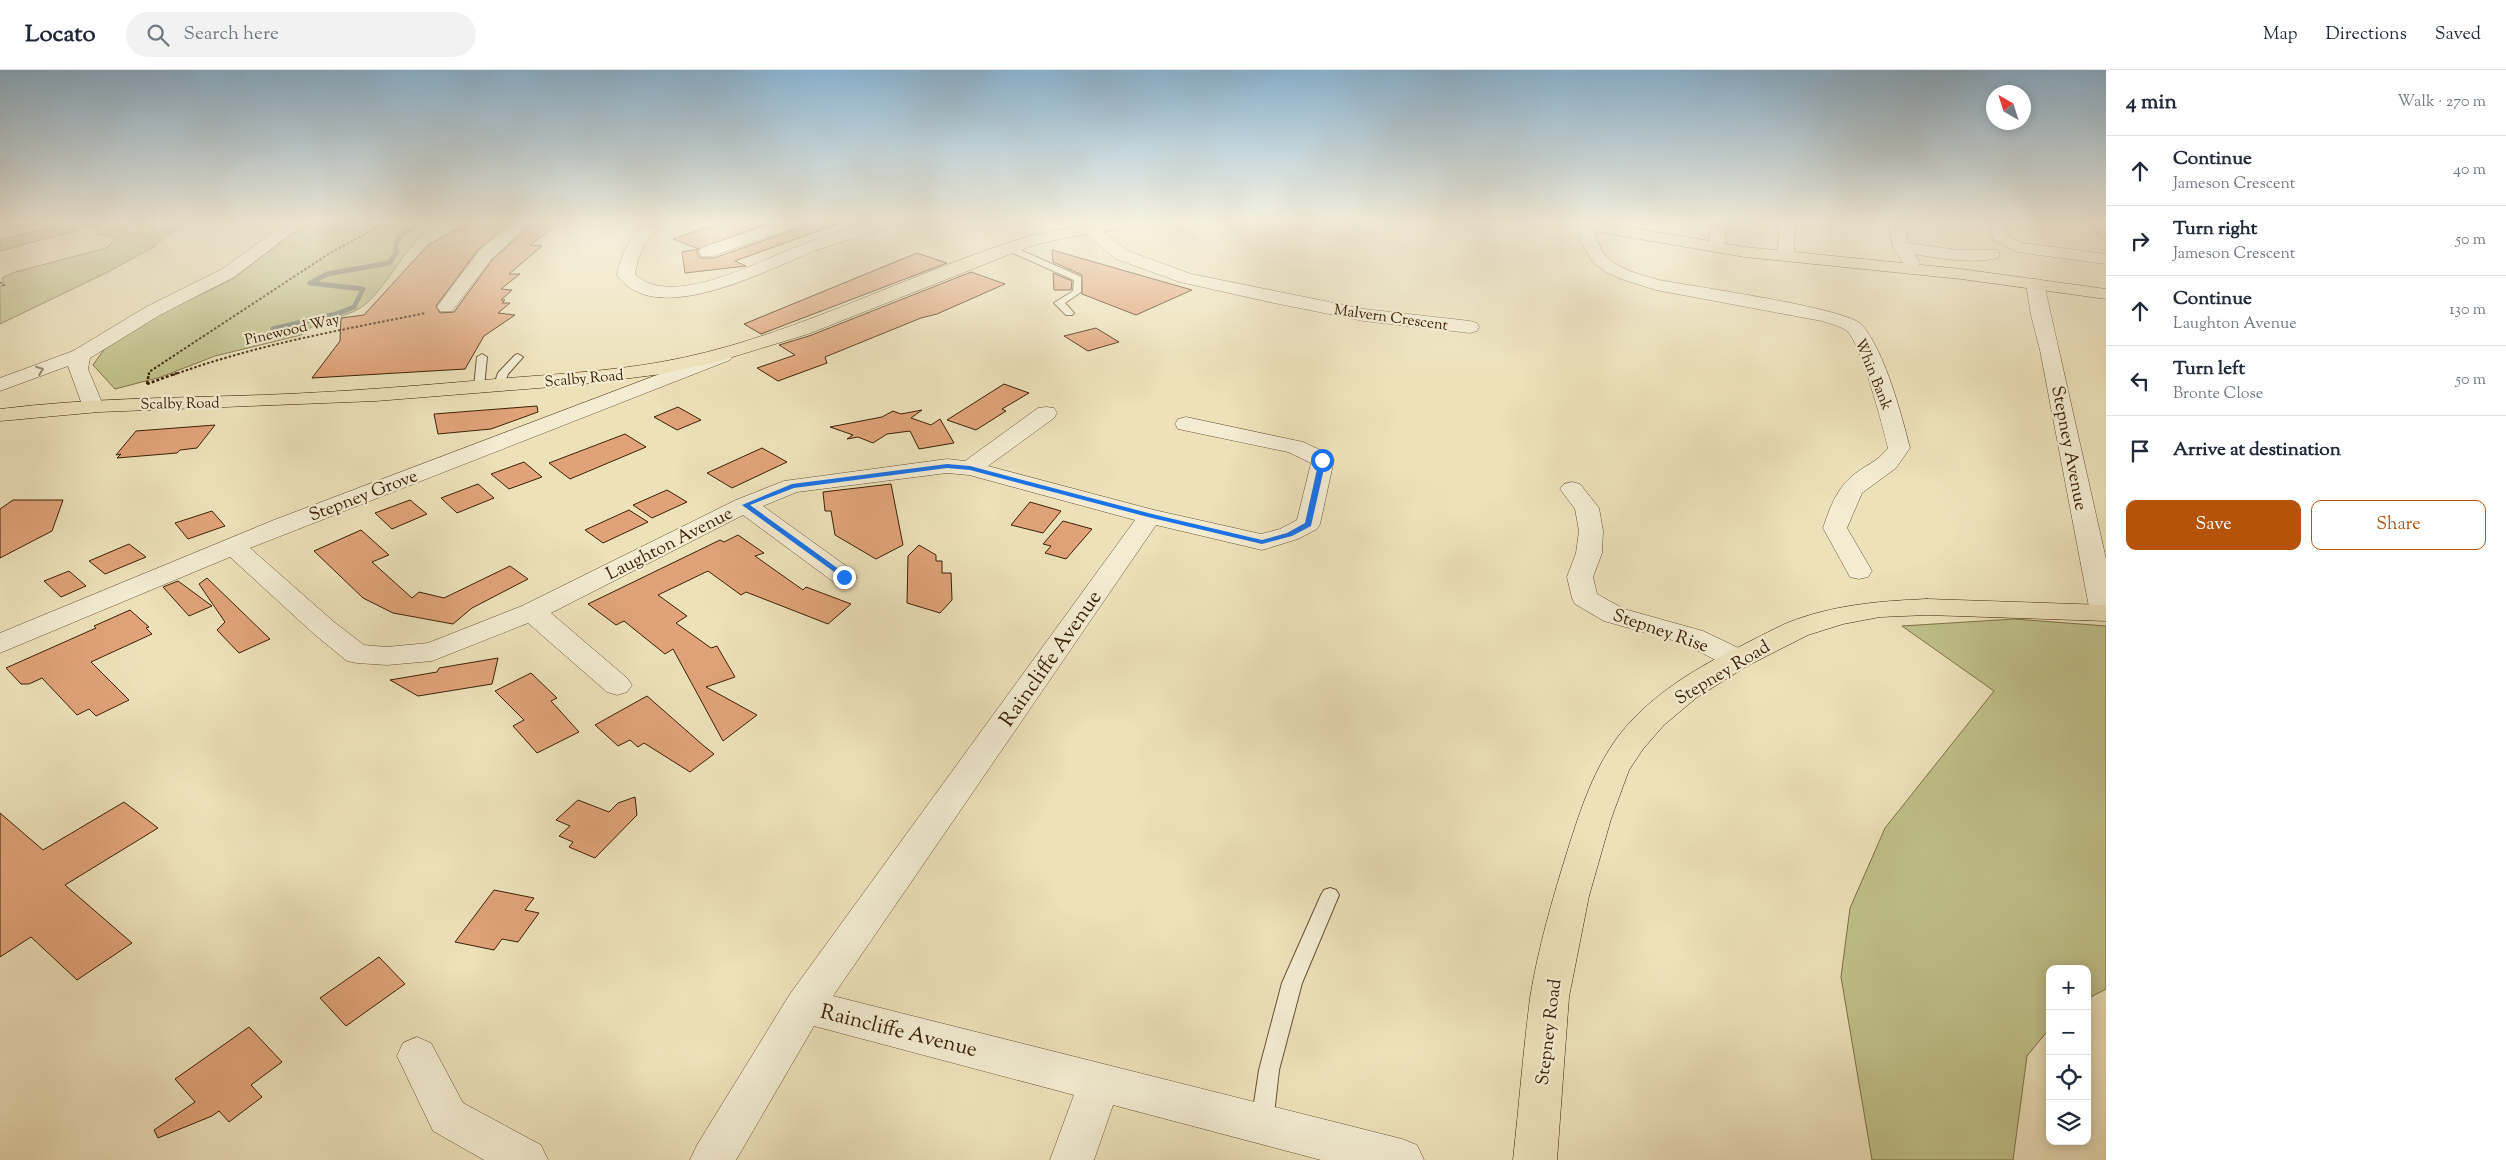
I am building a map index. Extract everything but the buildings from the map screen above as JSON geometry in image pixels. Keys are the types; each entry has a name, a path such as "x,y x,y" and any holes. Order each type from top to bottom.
{"highway":[{"name":"Scalby Road","path":"0,415 92,405 275,400 479,387 628,374 697,362 729,354 866,306 953,271"},
{"path":"1931,271 2106,294"},
{"name":"Stepney Road","path":"1535,1160 1550,997 1570,896 1594,819 1614,767 1632,741 1653,718 1685,691 1737,659 1798,629 1838,616 1880,609 1927,607 2105,613"}],"street":[{"path":"0,385 80,355 153,311 231,271"},
{"path":"454,308 476,271"},
{"path":"627,271 626,275 631,282 644,288 681,292 714,286 751,271"},
{"name":"Malvern Crescent","path":"1166,271 1186,278 1274,298 1364,314 1470,327"},
{"name":"Whin Bank","path":"1618,271 1656,285 1827,316 1854,327 1868,352 1890,413 1899,448 1890,464 1862,479 1843,502 1835,528 1859,571"},
{"name":"Stepney Avenue","path":"2035,284 2105,613"},
{"name":"Stepney Grove","path":"0,644 233,546 729,354"},
{"path":"80,355 78,369 92,405"},
{"path":"970,468 1046,414"},
{"name":"Laughton Avenue","path":"233,546 324,628 357,654 386,656 432,652 532,612 745,505 792,486 947,466 970,468 1150,516 1262,542 1289,534 1308,524 1322,460 1295,447 1186,424"},
{"name":"Stepney Rise","path":"1572,488 1587,508 1591,531 1589,553 1580,577 1585,598 1614,615 1694,638 1737,659"},
{"path":"745,505 844,577"},
{"name":"Raincliffe Avenue","path":"1150,516 804,1006 1402,1160"},
{"path":"532,612 617,685"},
{"path":"712,1160 804,1006"},
{"path":"417,1056 448,1117 526,1160"},
{"path":"1072,1160 1100,1081"}],"lane":[{"path":"1062,271 1078,279 1078,292 1059,303 1069,313"},
{"path":"479,387 482,357"},
{"path":"499,385 503,373 518,357"},
{"path":"1262,1124 1269,1070 1292,983 1330,895"}],"path":[{"name":"Pinewood Way","path":"303,271 149,372 147,384 225,357 342,328 454,308"},
{"path":"0,282 4,285 0,286"}],"green space":[{"path":"110,271 0,324 0,286 4,285 2,278 15,272"},
{"path":"243,271 393,271 378,291 362,307 317,324 301,335 215,356 161,377 115,389 93,365 105,348 164,312 231,280"},
{"path":"2014,619 2106,626 2106,989 2091,997 2091,965 2046,965 2046,1033 2027,1056 2013,1160 1872,1160 1841,977 1850,908 1885,828 1994,691 1902,626"}],"waterway":[{"path":"273,329 336,314 354,307 363,289 310,283 327,274 345,271"}],"route":[{"path":"844,577 745,505 792,486 947,466 970,468 1150,516 1262,542 1289,534 1308,524 1322,460"}]}
